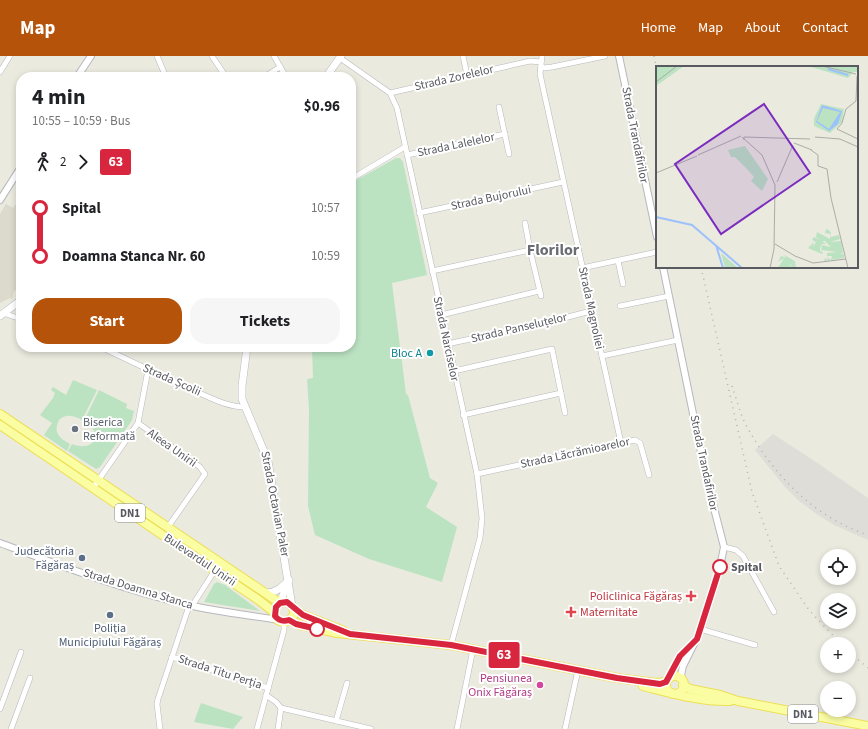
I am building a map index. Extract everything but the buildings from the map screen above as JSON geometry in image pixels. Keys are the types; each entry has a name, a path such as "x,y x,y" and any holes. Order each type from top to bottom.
{"main road":[{"path":"329,72 339,57"},
{"path":"1,313 16,304"},
{"name":"Strada Octavian Paler","path":"246,352 242,399 262,443 268,461 293,607"},
{"name":"Bulevardul Unirii","path":"0,414 280,603"},
{"name":"Bulevardul Unirii","path":"0,424 260,601 282,619"},
{"path":"266,593 278,590 288,580"},
{"path":"288,580 280,603 276,607 282,619 294,615 293,607"},
{"name":"DN1","path":"280,603 287,602 293,607"},
{"name":"Strada Doamna Stanca","path":"293,607 303,615 350,634"},
{"name":"Strada Doamna Stanca","path":"282,619 312,628 350,634 451,645 617,678 656,683 668,680"},
{"name":"DN1","path":"668,680 677,676 683,683"},
{"name":"Strada Doamna Stanca","path":"617,678 673,694 718,701 738,701"},
{"path":"668,680 667,688 673,694 679,692 683,683"},
{"name":"Strada Doamna Stanca","path":"683,683 690,689 720,695 738,701 868,726"}],"street":[{"path":"0,72 10,56"},
{"path":"81,72 91,56"},
{"path":"157,56 164,72"},
{"path":"212,56 223,72"},
{"path":"274,56 283,72"},
{"path":"463,56 467,75"},
{"name":"Strada Magnoliei","path":"542,56 540,74 621,443"},
{"name":"Strada Zorelelor","path":"390,93 532,60 541,64 544,68 605,56"},
{"name":"Strada Trandafirilor","path":"619,56 656,232"},
{"path":"339,57 390,93"},
{"path":"272,72 280,67"},
{"name":"Strada Narciselor","path":"390,93 396,108 407,155 477,474 482,518 480,538 451,645"},
{"name":"Strada Lalelelor","path":"499,107 509,154"},
{"name":"Strada Lalelelor","path":"407,155 504,134"},
{"path":"356,176 405,147"},
{"path":"0,200 16,175"},
{"name":"Strada Bujorului","path":"419,213 563,182"},
{"path":"441,315 540,293 525,223"},
{"path":"432,271 530,250"},
{"path":"582,268 656,252"},
{"path":"618,260 623,284"},
{"name":"Strada Trandafirilor","path":"663,268 706,477 724,547"},
{"path":"620,306 669,296"},
{"name":"Strada Panseluțelor","path":"448,344 541,324 591,311"},
{"path":"1,313 16,318"},
{"path":"602,356 678,340"},
{"path":"454,371 552,349 565,413"},
{"name":"Strada Școlii","path":"111,352 217,400 245,408"},
{"name":"Aleea Unirii","path":"99,480 138,423 148,370"},
{"path":"463,415 561,393"},
{"name":"Aleea Unirii","path":"138,423 200,467 205,474 168,527"},
{"name":"Strada Lăcrămioarelor","path":"477,474 635,440 640,443 649,475"},
{"path":"93,488 99,480"},
{"name":"DN1","path":"124,509 130,501"},
{"name":"Strada Doamna Stanca","path":"0,543 65,567 190,606 282,619"},
{"path":"683,683 681,675 684,663 700,629 718,573 724,547 736,550 743,556 774,612"},
{"name":"Strada Titu Perția","path":"160,729 157,704 158,698 172,657 190,606 215,570"},
{"name":"Strada Titu Perția","path":"257,729 284,630 282,619"},
{"path":"700,629 755,645"},
{"path":"668,680 680,656 696,640"},
{"path":"457,729 473,649"},
{"path":"0,709 21,652"},
{"name":"Strada Titu Perția","path":"172,657 268,688"},
{"path":"565,729 578,670"},
{"path":"11,729 30,678"},
{"path":"336,721 347,683"},
{"path":"266,695 278,703 281,708 278,729"},
{"path":"281,708 371,729"}],"shaded area":[{"path":"6,204 13,208 16,204 16,290 14,291 12,299 10,298 0,303 0,214"},
{"path":"773,434 868,498 868,540 834,525 818,515 799,501 785,487 755,450"}],"green space":[{"path":"396,158 400,158 403,162 427,275 392,283 406,394 408,395 430,478 438,483 426,507 457,527 442,582 369,559 315,535 308,506 309,409 307,379 313,378 312,352 356,352 356,180"},
{"path":"73,380 97,390 82,420 73,416 64,416 57,424 58,434 70,444 67,451 44,435 52,423 40,415 53,398 55,393 51,390 53,387 66,395"},
{"path":"99,390 127,404 126,408 134,411 132,420 100,467 96,469 68,451 72,444 87,446 95,440 93,429 84,421"},
{"path":"0,417 93,481 90,482 0,421"},
{"path":"130,505 263,595 261,597 128,507"},
{"path":"217,582 225,585 260,611 204,602 214,584"},
{"path":"201,703 243,717 233,729 194,722"}],"railway":[{"path":"654,56 656,66"},
{"path":"701,268 752,492 779,566 809,610 834,637"},
{"path":"732,386 744,421 755,440 780,475 811,504 829,517 868,535"},
{"path":"856,658 868,668"}],"bus line":[{"name":"63","path":"317,629 296,624 289,620 284,622 279,620 275,616 276,607 280,603 290,603 297,612 350,634 420,640 451,645 617,678 660,684 666,682 680,656 696,640 720,567"}],"place":[{"name":"Bloc A","path":"430,353"},
{"name":"Biserica Reformată","path":"75,429"},
{"name":"Judecătoria Făgăraș","path":"82,558"},
{"name":"Spital","path":"720,567"},
{"name":"Policlinica Făgăraș","path":"691,596"},
{"name":"Maternitate","path":"571,612"},
{"name":"Poliția Municipiului Făgăraș","path":"110,615"},
{"name":"Pensiunea Onix Făgăraș","path":"540,685"}],"district":[{"name":"Florilor","path":"553,250"}]}
